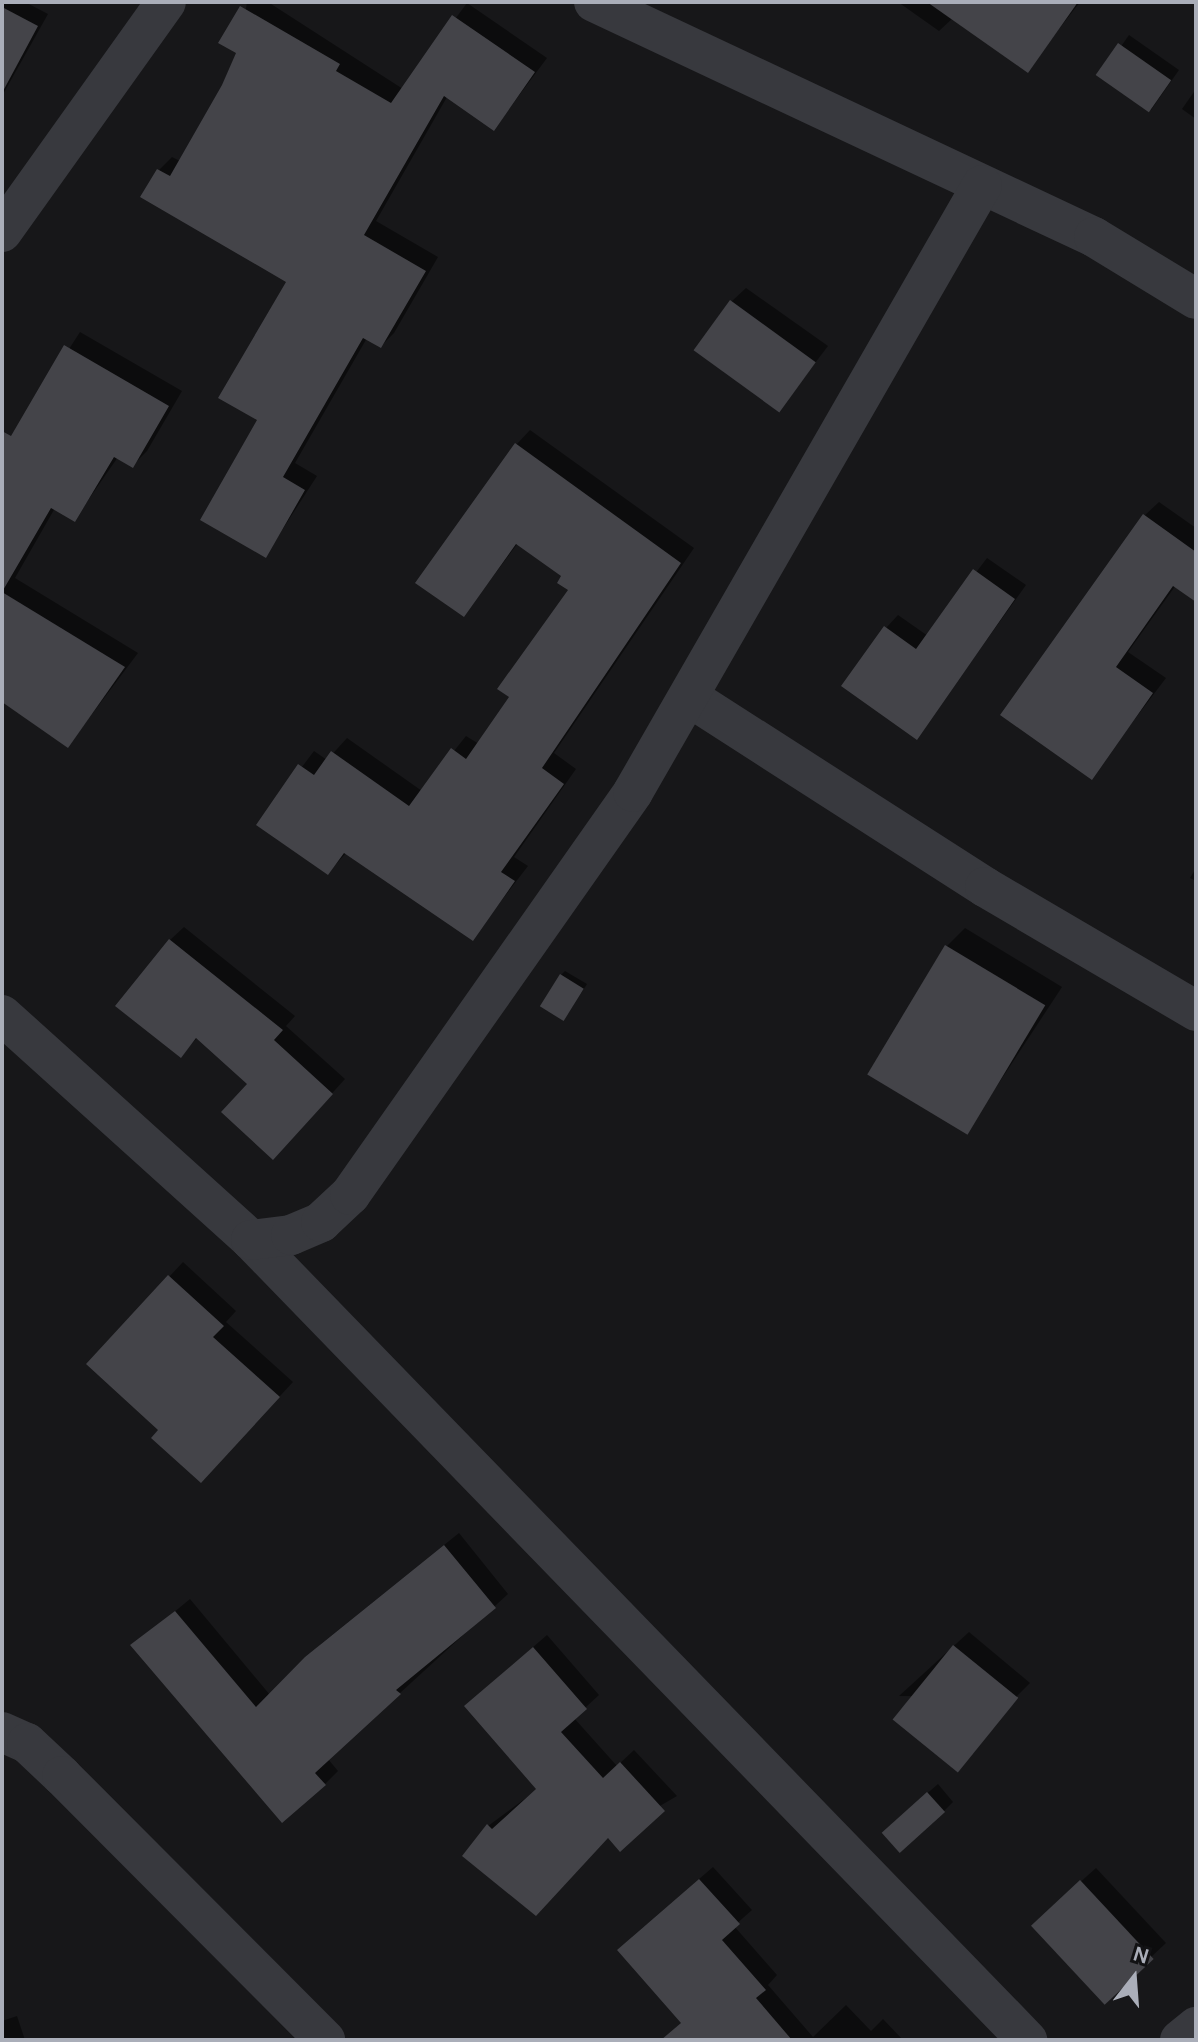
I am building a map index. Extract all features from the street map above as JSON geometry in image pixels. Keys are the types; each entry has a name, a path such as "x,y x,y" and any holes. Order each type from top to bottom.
{"street":[{"path":"2,232 166,2"},
{"path":"594,2 1094,237 1196,299"},
{"path":"251,1240 321,1222 350,1195 633,792 982,185"},
{"path":"689,697 985,887 1196,1011"},
{"path":"2,1015 251,1240 1027,2040"},
{"path":"2,1732 27,1743 62,1776 325,2040"},
{"path":"1180,2040 1196,2027"}],"building":[{"path":"927,2 1078,2 1028,73"},
{"path":"240,6 340,64 336,71 391,103 452,15 535,72 494,131 444,96 364,235 426,271 381,348 363,338 283,477 305,490 266,558 200,520 257,420 218,398 286,282 140,197 157,169 170,176 222,85 236,53 218,43"},
{"path":"2,7 38,26 2,93"},
{"path":"1118,43 1171,80 1149,112 1096,75"},
{"path":"730,300 816,362 779,412 694,350"},
{"path":"64,345 169,406 133,468 114,457 75,522 51,508 2,592 2,431 11,436"},
{"path":"515,443 681,563 542,768 564,784 501,872 515,881 473,941 344,853 328,875 256,825 298,764 314,775 331,751 409,806 451,748 466,759 509,697 497,689 568,590 557,583 561,576 516,544 464,617 415,583"},
{"path":"1143,514 1196,552 1196,602 1173,586 1116,667 1153,693 1092,780 1000,715"},
{"path":"973,569 1015,599 917,740 841,686 884,626 916,649"},
{"path":"2,592 125,667 68,748 2,702"},
{"path":"169,939 283,1030 274,1040 333,1094 273,1160 221,1112 247,1084 196,1038 181,1058 115,1006"},
{"path":"945,945 1045,1005 968,1135 867,1074"},
{"path":"560,974 584,989 564,1021 540,1006"},
{"path":"168,1275 224,1326 213,1337 280,1397 201,1483 151,1438 158,1430 86,1364"},
{"path":"444,1545 496,1608 396,1690 401,1694 315,1773 326,1785 282,1823 130,1645 175,1611 256,1707 305,1657"},
{"path":"953,1645 1018,1698 958,1772 893,1720"},
{"path":"533,1647 587,1709 561,1732 603,1778 620,1762 665,1811 620,1852 608,1838 536,1916 462,1856 487,1824 492,1829 536,1789 464,1706"},
{"path":"927,1792 945,1812 900,1853 882,1833"},
{"path":"699,1879 740,1924 722,1940 766,1990 756,1998 792,2040 661,2040 681,2023 617,1950"},
{"path":"1080,1880 1154,1959 1105,2005 1031,1926"}]}
